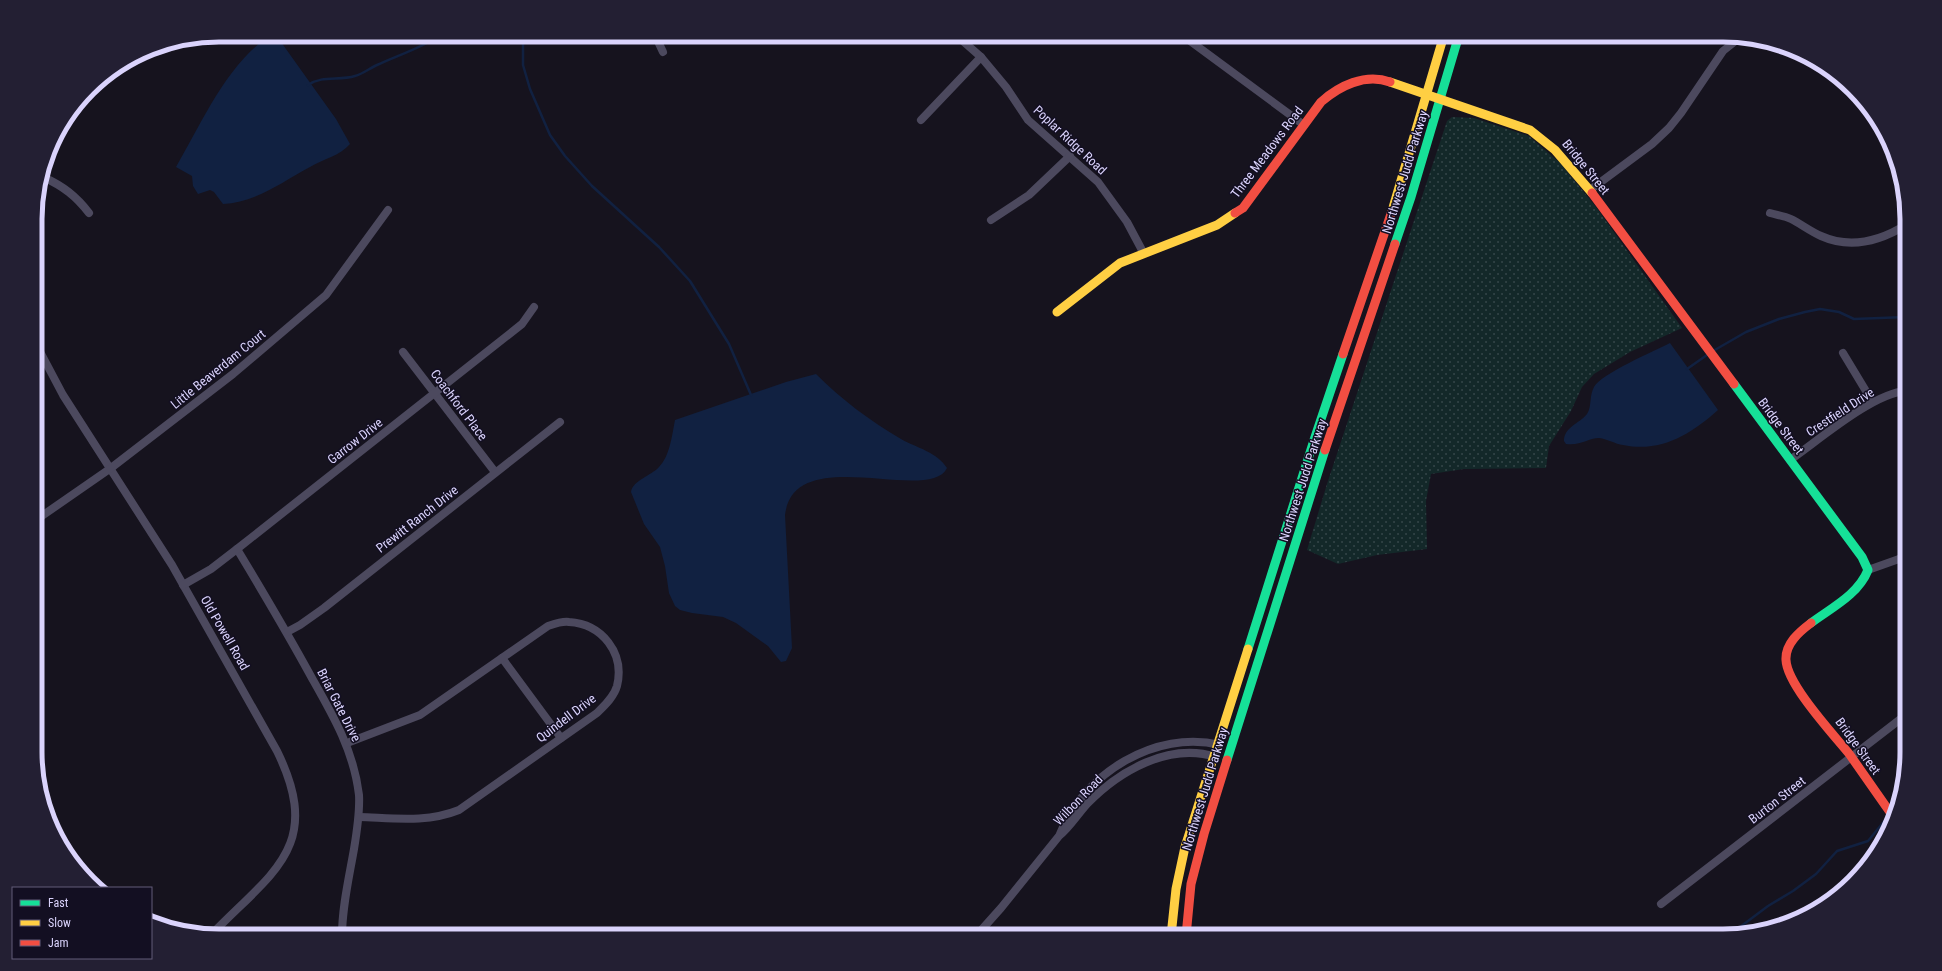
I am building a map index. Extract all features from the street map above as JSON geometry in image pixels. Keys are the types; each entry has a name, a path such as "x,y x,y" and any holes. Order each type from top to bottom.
{"main road":[{"name":"Northwest Judd Parkway","path":"1172,929 1181,860 1314,440 1399,191 1442,42"},
{"name":"Northwest Judd Parkway","path":"1187,929 1189,899 1195,866 1227,760 1327,444 1411,197 1457,42"},
{"name":"Three Meadows Road","path":"1057,312 1120,263 1144,252 1217,225 1243,208 1321,102 1330,93 1352,82 1376,79 1385,80 1441,99"},
{"name":"Bridge Street","path":"1441,99 1530,130 1546,140 1562,154 1862,556 1868,570 1862,584 1799,632 1790,643 1786,661 1787,670 1793,679 1890,812"}],"street":[{"path":"658,42 663,52"},
{"name":"Poplar Ridge Road","path":"964,42 980,57 1006,87 1028,120 1098,182 1127,222 1144,252"},
{"path":"1191,42 1304,125"},
{"path":"1590,190 1652,144 1669,128 1681,113 1723,51 1734,42"},
{"path":"921,120 980,57"},
{"path":"991,220 1029,195 1070,156"},
{"path":"47,178 61,185 77,199 89,213"},
{"name":"Little Beaverdam Court","path":"42,516 111,468 233,374 326,296 388,210"},
{"path":"1770,214 1790,219 1821,236 1844,243 1858,243 1876,239 1900,228"},
{"name":"Garrow Drive","path":"183,585 211,569 237,549 522,324 534,307"},
{"name":"Coachford Place","path":"403,352 495,472"},
{"path":"1843,353 1872,401"},
{"name":"Old Powell Road","path":"42,355 64,395 183,585 277,751 291,782 296,807 293,836 281,862 259,889 217,929"},
{"name":"Crestfield Drive","path":"1790,460 1872,401 1900,392"},
{"name":"Prewitt Ranch Drive","path":"287,632 300,625 324,608 560,422"},
{"name":"Briar Gate Drive","path":"237,549 287,632 347,743 353,762 359,795 359,817 345,901 343,929"},
{"path":"1868,570 1900,558"},
{"name":"Quindell Drive","path":"347,743 420,715 548,626 568,621 589,625 602,633 613,648 619,668 616,687 608,702 597,713 459,810 443,817 419,819 359,817"},
{"path":"502,658 561,738"},
{"name":"Burton Street","path":"1661,904 1900,719"},
{"name":"Wilbon Road","path":"1059,836 1064,824 1087,792 1108,773 1126,761 1150,750 1195,741 1231,748"},
{"name":"Wilbon Road","path":"982,929 1059,836 1069,828 1094,797 1112,781 1127,772 1156,759 1173,755 1192,752 1227,760"}],"green space":[{"path":"1452,117 1474,118 1529,136 1560,163 1596,207 1682,328 1630,352 1594,374 1582,387 1571,411 1549,446 1546,468 1464,469 1431,474 1426,501 1427,549 1377,555 1338,564 1307,550 1327,484 1447,121"}],"water":[{"path":"262,42 281,42 336,119 350,144 341,152 315,164 268,191 246,200 223,204 214,192 210,190 198,194 193,186 192,176 176,167 228,77 255,47"},
{"path":"1670,343 1718,410 1686,434 1663,444 1637,447 1599,438 1576,444 1566,444 1564,441 1566,432 1587,414 1590,408 1592,390 1599,382 1617,369"},
{"path":"816,374 835,392 878,425 901,439 932,454 947,468 935,478 915,481 835,477 812,482 794,493 785,515 792,648 786,661 781,662 768,646 736,623 723,617 680,610 675,606 669,593 665,566 660,547 644,524 631,492 635,484 656,470 663,462 670,445 675,420 786,382"}],"waterway":[{"path":"308,85 319,80 358,75 429,42"},
{"path":"523,42 523,65 530,89 550,135 565,156 592,186 659,247 690,281 729,344 751,395"},
{"path":"1713,351 1746,332 1779,319 1820,309 1839,312 1854,319 1900,317"},
{"path":"1687,369 1707,355"},
{"path":"1738,928 1768,906 1793,891 1816,874 1837,851 1868,841 1886,819"}],"traffic: fast":[{"path":"1395,244 1411,197 1457,42"},
{"path":"1248,649 1314,440 1343,354"},
{"path":"1734,384 1862,557 1868,570 1864,579 1851,594 1811,623"},
{"path":"1227,760 1325,450"}],"traffic: slow":[{"path":"1392,211 1442,42"},
{"path":"1390,82 1530,130 1555,150 1592,193"},
{"path":"1057,312 1120,263 1217,225 1235,213"},
{"path":"1172,929 1176,889 1185,847 1248,649"}],"traffic: jam":[{"path":"1235,213 1243,208 1321,102 1328,96 1344,86 1362,80 1371,79 1390,82"},
{"path":"1592,193 1734,384"},
{"path":"1343,354 1392,211"},
{"path":"1325,450 1395,244"},
{"path":"1811,623 1802,630 1790,644 1786,654 1788,670 1802,696 1850,755 1890,812"},
{"path":"1187,929 1191,884 1204,834 1227,760"}]}
